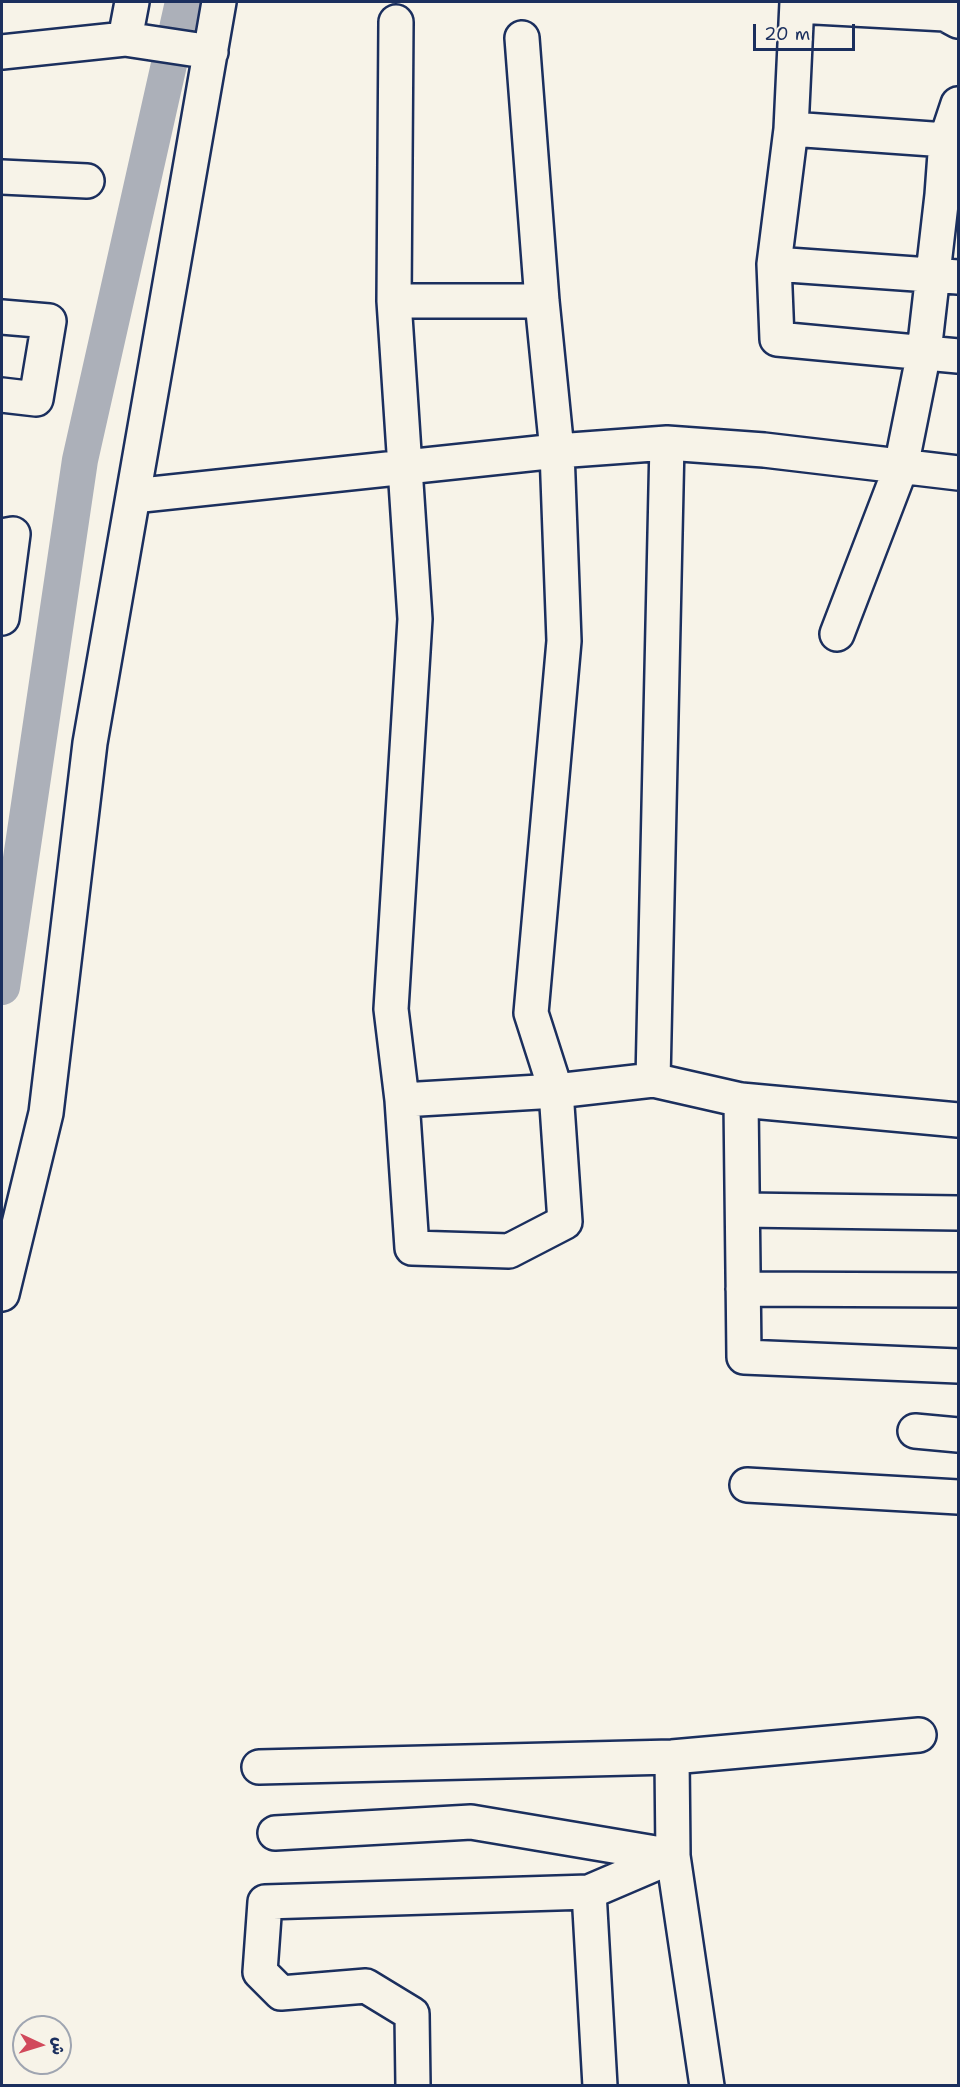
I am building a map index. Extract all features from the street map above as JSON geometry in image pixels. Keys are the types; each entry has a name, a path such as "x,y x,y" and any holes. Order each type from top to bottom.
{"street":[{"path":"125,39 132,2"},
{"path":"2,1294 46,1113 90,743 219,2"},
{"path":"958,21 945,15 797,4 791,129 774,264 777,339 958,356"},
{"path":"396,22 394,301 415,619 391,1009 402,1100 412,1248 509,1251 564,1222 556,1091 531,1013 564,641 557,451 542,301 522,38"},
{"path":"2,52 125,39 211,52"},
{"path":"837,634 901,467 924,352 945,276 950,195 946,140 958,104"},
{"path":"791,129 946,140"},
{"path":"2,177 87,181"},
{"path":"774,264 945,276"},
{"path":"394,301 542,301"},
{"path":"2,317 49,321 36,399 2,395"},
{"path":"133,496 557,451 667,443 764,450 958,473"},
{"path":"653,1080 667,443"},
{"path":"2,536 13,534 2,618"},
{"path":"402,1100 556,1091 653,1080 741,1100 958,1120"},
{"path":"741,1100 744,1357 958,1366"},
{"path":"744,1210 958,1214"},
{"path":"743,1289 958,1290"},
{"path":"915,1431 958,1435"},
{"path":"747,1485 958,1497"},
{"path":"259,1767 672,1757 919,1735"},
{"path":"672,1757 673,1856 707,2085"},
{"path":"275,1833 471,1822 673,1856"},
{"path":"413,2085 412,2014 366,1986 281,1993 260,1972 265,1902 589,1892 673,1856"},
{"path":"589,1892 600,2085"}],"waterway":[{"path":"2,987 80,460 183,2"}]}
